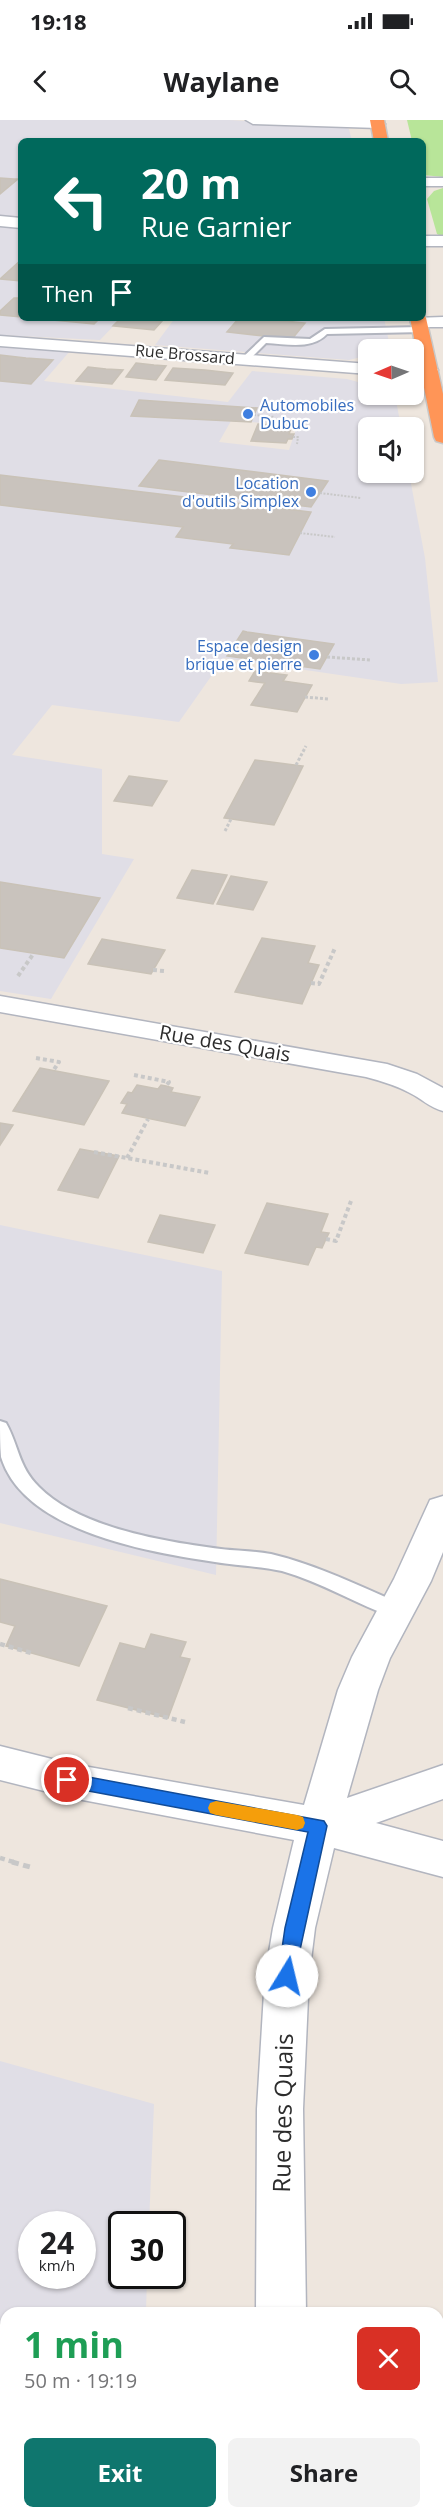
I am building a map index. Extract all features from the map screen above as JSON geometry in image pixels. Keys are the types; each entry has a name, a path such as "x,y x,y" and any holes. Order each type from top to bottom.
{"highway":[{"path":"377,122 380,138"},
{"path":"419,323 420,339"},
{"path":"424,379 443,437"}],"street":[{"path":"253,120 377,122"},
{"path":"426,182 443,182"},
{"path":"0,221 18,223"},
{"path":"426,241 443,241"},
{"path":"419,323 443,322"},
{"name":"Rue Brossard","path":"0,341 358,368"},
{"name":"Rue des Quais","path":"0,1004 366,1068 404,1078 427,1089 443,1102"},
{"name":"Rue des Quais","path":"281,2307 280,2109 287,1976 294,1928 318,1826 358,1690 371,1657 412,1581 443,1510"},
{"path":"0,1763 72,1781 318,1826 443,1859"},
{"path":"318,1826 443,1782"}],"lane":[{"path":"245,359 264,340 310,342 317,340 325,332 419,323"},
{"path":"0,1427 18,1474 43,1501 99,1529 144,1542 216,1555 269,1561 312,1574 396,1610"}],"path":[{"path":"254,415 275,417"},
{"path":"293,437 298,437 297,444"},
{"path":"320,494 361,498"},
{"path":"300,533 335,537"},
{"path":"327,657 371,660"},
{"path":"305,697 328,699"},
{"path":"296,765 306,746"},
{"path":"225,831 231,819"},
{"path":"311,983 319,984 335,948"},
{"path":"20,976 34,953"},
{"path":"153,970 164,971"},
{"path":"36,1058 59,1062 53,1071"},
{"path":"134,1075 169,1082 166,1086"},
{"path":"127,1158 148,1119"},
{"path":"94,1152 210,1173"},
{"path":"326,1239 336,1241 351,1201"},
{"path":"0,1644 31,1653"},
{"path":"128,1708 185,1722"},
{"path":"0,1858 30,1867"}],"shaded area":[{"path":"0,120 230,120 346,128 349,129 351,138 18,138 18,218 0,216"},
{"path":"0,226 18,228 18,321 118,321 100,340 0,335"},
{"path":"173,321 385,321 388,339 358,339 358,358 349,360 155,345"},
{"path":"0,346 70,351 44,381 228,402 252,371 347,379 358,382 358,405 397,405 399,417 358,417 358,483 411,483 425,558 438,682 401,684 224,658 179,722 52,705 12,755 102,769 102,854 134,859 51,999 0,991","holes":["231,421 297,426 289,450 219,442"]},
{"path":"0,1225 222,1271 216,1575 0,1523"},
{"path":"0,2061 154,2104 150,2211 108,2211 108,2289 147,2289 146,2307 0,2307"}],"green space":[{"path":"407,120 443,120 443,177 426,175 426,138 411,138"},
{"path":"443,188 443,237 437,234 427,199 434,191"}],"building":[{"path":"0,178 14,179 18,179 0,194"},
{"path":"18,263 18,281 0,279"},
{"path":"14,298 18,298 18,317 0,315 0,311"},
{"path":"63,321 97,321 94,324"},
{"path":"118,321 162,321 154,330 113,326"},
{"path":"236,321 305,323 292,339 227,332"},
{"path":"0,355 53,360 31,384 0,381"},
{"path":"136,363 166,366 156,380 126,377"},
{"path":"88,367 123,370 112,384 76,381"},
{"path":"173,368 233,373 225,385 165,380"},
{"path":"139,400 257,408 251,422 131,416"},
{"path":"258,424 292,426 289,434 294,434 292,439 288,439 286,443 251,441"},
{"path":"159,460 328,481 311,507 139,486"},
{"path":"0,475 311,512 289,555 230,548 233,544 176,537 183,527 0,505"},
{"path":"243,631 334,644 320,669 227,656"},
{"path":"255,671 287,675 283,681 312,685 297,712 251,705 265,683 249,681"},
{"path":"255,760 303,766 274,825 224,818"},
{"path":"129,776 167,781 152,806 114,801"},
{"path":"192,870 227,875 213,904 177,898"},
{"path":"231,876 267,882 253,910 217,904"},
{"path":"0,882 100,898 64,958 0,948"},
{"path":"262,938 315,946 308,963 319,965 302,1004 235,992"},
{"path":"102,939 165,950 151,974 88,964"},
{"path":"40,1068 109,1081 84,1125 13,1111"},
{"path":"137,1085 158,1089 161,1085 173,1088 171,1092 200,1097 185,1126 122,1113 127,1104 121,1103 128,1092 132,1093"},
{"path":"0,1123 13,1125 0,1145"},
{"path":"80,1149 119,1156 98,1198 58,1190"},
{"path":"267,1203 328,1214 321,1232 329,1233 322,1248 316,1247 308,1265 245,1253"},
{"path":"160,1215 215,1225 203,1253 148,1242"},
{"path":"0,1579 107,1606 79,1666 6,1646 15,1626 0,1622"},
{"path":"151,1634 186,1642 180,1657 190,1659 168,1718 97,1700 120,1643 145,1649"}],"slow traffic":[{"path":"216,1808 297,1823"}],"place":[{"name":"Automobiles Dubuc","path":"248,414"},
{"name":"Location d'outils Simplex","path":"311,492"},
{"name":"Espace design brique et pierre","path":"314,655"}],"route":[{"path":"67,1780 318,1826 294,1928 287,1976"}]}
